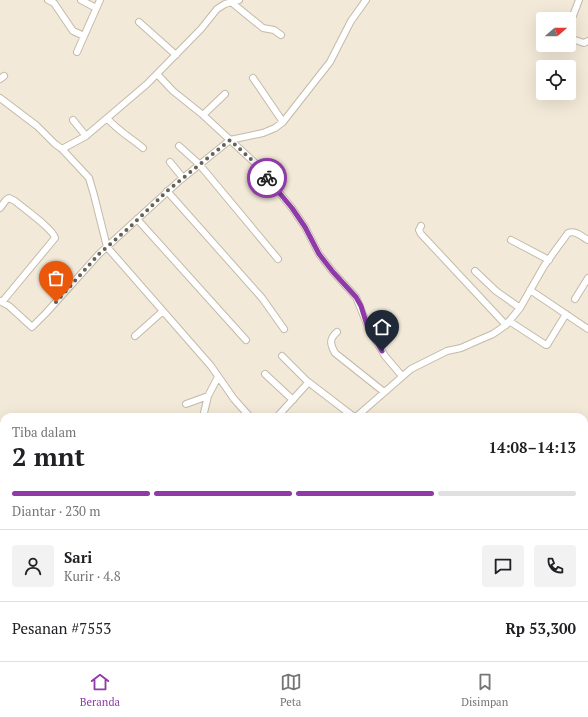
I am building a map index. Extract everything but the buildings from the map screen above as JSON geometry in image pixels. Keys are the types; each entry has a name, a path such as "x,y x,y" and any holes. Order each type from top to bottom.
{"street":[{"path":"48,0 54,3 74,31 84,36"},
{"path":"82,0 96,8"},
{"path":"77,52 100,0"},
{"path":"62,149 86,136 157,74 202,29 217,9 225,4 239,0"},
{"path":"0,208 6,200 10,198 54,234 55,238 1,302 9,306 32,327 107,246 199,164 230,140 263,133 275,128 283,122 330,62 351,21 366,0"},
{"path":"574,12 579,0"},
{"path":"231,2 263,28 274,30 281,35"},
{"path":"139,22 176,55"},
{"path":"576,40 584,43 588,41"},
{"path":"157,74 173,91 203,115 254,162 292,208 305,227 319,254 356,297 369,329 385,356 402,376"},
{"path":"253,78 283,122"},
{"path":"203,115 225,94"},
{"path":"0,98 38,126 89,178 107,246 211,366 247,413"},
{"path":"106,118 116,129 125,133 143,148"},
{"path":"73,120 86,136"},
{"path":"179,146 199,164 278,259"},
{"path":"170,162 182,178"},
{"path":"167,191 262,298 284,329"},
{"path":"138,219 246,340"},
{"path":"421,226 419,230 421,234 508,323 544,345 546,345 566,314"},
{"path":"360,413 402,376 422,362 447,351 461,348 493,334 508,323 520,308 560,243 570,232 576,232 588,240"},
{"path":"511,240 549,260"},
{"path":"475,271 496,291 520,308"},
{"path":"575,299 588,278"},
{"path":"530,290 588,329"},
{"path":"135,336 163,311"},
{"path":"337,332 331,339 332,348 336,353 384,392"},
{"path":"282,356 307,381 350,413"},
{"path":"266,374 293,400"},
{"path":"204,413 208,396 218,377"},
{"path":"281,413 293,400 307,381"},
{"path":"186,404 208,396"}],"way so far":[{"path":"56,302 99,254 130,227 167,191 230,140 254,162 267,178"}],"route":[{"path":"267,178 292,208 305,227 319,254 356,297 361,306 367,325 382,351"}]}
